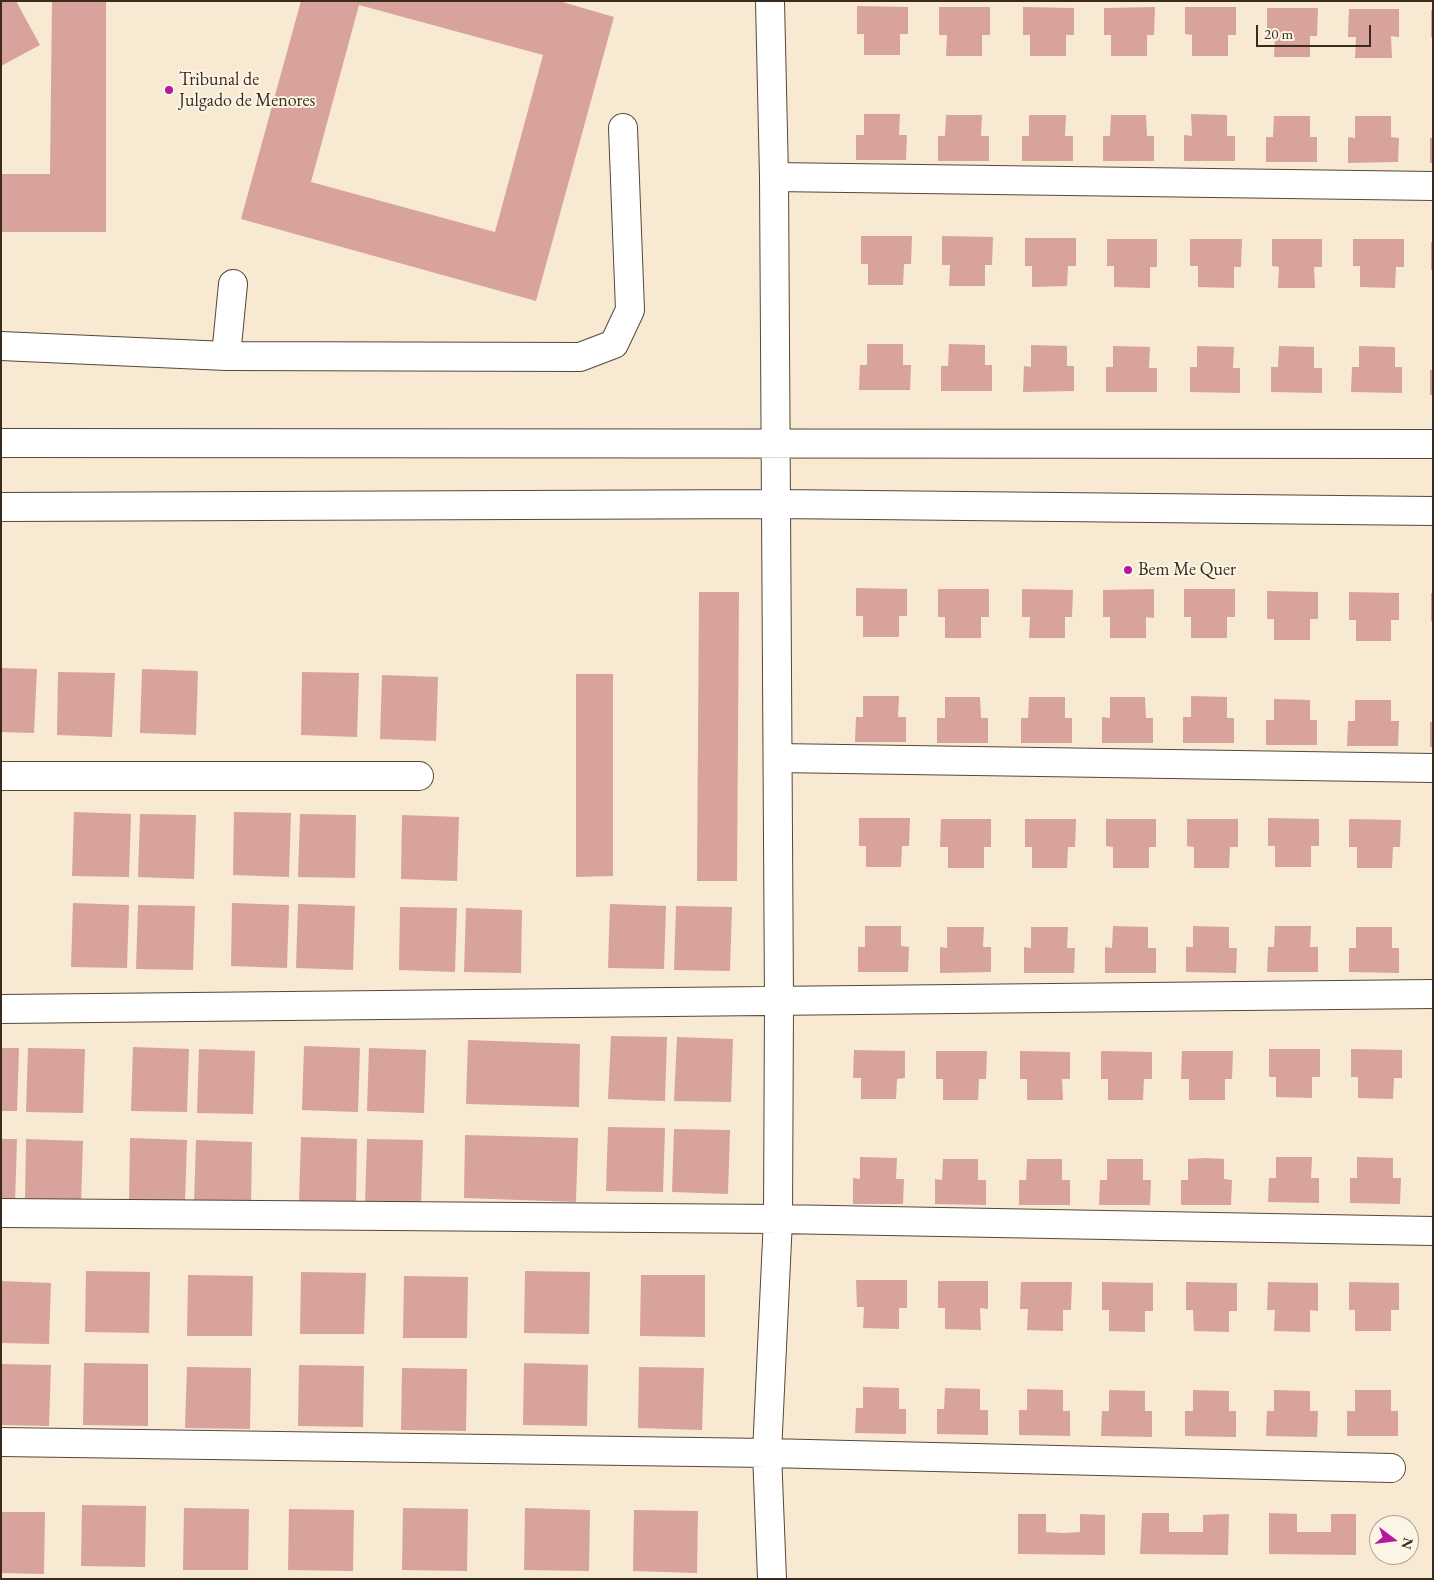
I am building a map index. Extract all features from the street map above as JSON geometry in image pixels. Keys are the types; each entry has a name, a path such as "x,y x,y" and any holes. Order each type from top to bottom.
{"street":[{"path":"770,1 774,177 779,1002 778,1219 767,1453 772,1579"},
{"path":"1,346 226,356 580,357 614,344 630,310 623,128"},
{"path":"774,177 1433,186"},
{"path":"226,356 233,284"},
{"path":"1,443 1433,444"},
{"path":"1,507 776,504 1433,511"},
{"path":"778,758 1433,768"},
{"path":"1,776 419,776"},
{"path":"1,1009 1433,994"},
{"path":"1,1213 778,1219 1433,1231"},
{"path":"1,1442 767,1453 1391,1468"}],"building":[{"path":"1,1 16,1 40,45 1,66"},
{"path":"52,1 106,1 106,232 1,232 1,174 50,174"},
{"path":"301,1 559,1 614,17 536,301 241,219","holes":["359,5 543,55 495,232 311,182"]},
{"path":"857,6 908,7 908,34 900,34 900,55 864,55 864,34 857,34"},
{"path":"939,7 990,7 990,35 982,35 982,56 946,56 947,35 939,35"},
{"path":"1023,7 1074,8 1074,35 1066,35 1066,56 1030,56 1030,35 1023,35"},
{"path":"1155,7 1154,35 1147,35 1147,56 1111,56 1111,35 1104,35 1104,8"},
{"path":"1185,7 1236,7 1236,35 1228,35 1228,56 1192,56 1192,35 1185,34"},
{"path":"1267,8 1318,8 1317,36 1310,36 1310,57 1274,57 1275,36 1267,36"},
{"path":"1349,9 1399,9 1399,37 1391,36 1392,58 1355,58 1356,37 1348,37"},
{"path":"1431,10 1433,10 1433,37 1431,37"},
{"path":"864,114 900,114 899,135 907,135 906,160 856,160 856,135 864,135"},
{"path":"1191,114 1227,115 1227,136 1235,136 1235,161 1184,161 1184,135 1192,136"},
{"path":"946,115 982,115 981,136 989,136 989,161 938,161 938,136 945,136"},
{"path":"1029,115 1066,115 1065,136 1073,136 1073,161 1022,161 1022,136 1029,136"},
{"path":"1111,115 1146,115 1147,136 1154,136 1154,161 1103,161 1103,136 1110,136"},
{"path":"1274,116 1310,116 1310,137 1317,137 1317,162 1266,162 1266,137 1273,137"},
{"path":"1355,116 1391,116 1391,137 1399,138 1398,162 1348,163 1348,137 1355,138"},
{"path":"1430,138 1433,138 1433,163 1430,163"},
{"path":"861,236 912,236 911,264 904,264 903,285 868,285 868,264 861,264"},
{"path":"942,236 993,237 992,265 985,265 985,286 949,286 950,265 942,265"},
{"path":"1025,238 1076,238 1076,266 1068,266 1067,286 1032,287 1032,266 1025,266"},
{"path":"1107,239 1157,239 1157,267 1150,267 1150,288 1114,287 1114,266 1107,266"},
{"path":"1190,239 1242,239 1241,267 1234,267 1234,288 1198,287 1198,266 1190,266"},
{"path":"1272,239 1322,239 1322,267 1314,267 1315,288 1278,288 1279,267 1272,266"},
{"path":"1353,239 1404,239 1404,267 1396,267 1395,288 1360,287 1360,266 1353,266"},
{"path":"1431,242 1433,242 1433,270 1431,270"},
{"path":"867,344 903,344 903,365 911,365 910,390 859,390 860,365 867,365"},
{"path":"949,344 985,345 985,365 992,365 992,391 941,391 941,366 948,366"},
{"path":"1031,345 1067,346 1067,366 1074,366 1074,391 1023,392 1024,366 1031,367"},
{"path":"1113,346 1150,347 1149,368 1157,368 1157,392 1106,392 1106,367 1113,367"},
{"path":"1197,346 1234,347 1233,368 1240,368 1240,393 1190,392 1190,367 1197,367"},
{"path":"1279,346 1314,347 1314,368 1322,368 1322,393 1271,392 1271,367 1278,367"},
{"path":"1359,346 1395,347 1395,367 1402,367 1402,393 1351,392 1352,367 1359,367"},
{"path":"1430,370 1433,370 1433,395 1430,395"},
{"path":"856,588 907,589 907,616 899,616 899,637 863,637 863,616 856,616"},
{"path":"938,589 989,589 989,617 981,617 981,638 945,638 945,617 938,617"},
{"path":"1022,589 1073,590 1072,617 1065,617 1065,638 1029,638 1030,617 1022,617"},
{"path":"1154,589 1154,618 1146,617 1146,638 1110,638 1110,617 1103,617 1103,590"},
{"path":"1184,589 1235,589 1235,617 1227,617 1227,638 1191,638 1191,617 1184,617"},
{"path":"1267,591 1318,592 1318,619 1310,619 1310,640 1274,640 1274,619 1267,619"},
{"path":"699,592 739,592 737,881 697,881"},
{"path":"1349,592 1399,593 1399,620 1391,620 1391,641 1356,641 1356,620 1349,620"},
{"path":"1431,593 1433,593 1433,621 1431,621"},
{"path":"1,668 37,669 34,733 1,732"},
{"path":"142,669 198,671 196,735 140,733"},
{"path":"58,672 115,673 112,737 57,735"},
{"path":"302,672 359,673 357,737 301,735"},
{"path":"576,674 613,674 613,876 576,877"},
{"path":"382,675 438,677 436,741 380,739"},
{"path":"863,696 899,696 898,717 906,717 906,742 855,742 856,717 863,717"},
{"path":"1191,696 1227,697 1227,718 1234,718 1234,743 1183,743 1183,717 1191,717"},
{"path":"945,697 980,697 981,718 988,718 988,743 937,743 937,718 945,718"},
{"path":"1029,697 1065,697 1065,718 1072,718 1072,743 1021,743 1021,718 1028,718"},
{"path":"1110,697 1145,697 1146,718 1153,718 1153,743 1102,743 1102,717 1110,718"},
{"path":"1274,699 1310,700 1310,720 1317,720 1317,745 1266,745 1266,720 1274,720"},
{"path":"1355,700 1391,700 1391,721 1399,721 1398,746 1347,746 1348,721 1355,721"},
{"path":"1430,722 1433,722 1433,747 1430,747"},
{"path":"74,812 131,814 129,877 72,876"},
{"path":"234,812 291,813 289,877 233,875"},
{"path":"140,814 196,815 194,879 138,877"},
{"path":"300,814 356,815 355,878 298,877"},
{"path":"402,815 459,817 457,881 401,879"},
{"path":"859,818 910,818 909,846 902,846 901,867 866,867 866,846 859,846"},
{"path":"1268,818 1319,819 1319,846 1311,846 1311,867 1275,867 1275,846 1268,846"},
{"path":"941,819 991,819 991,847 984,847 984,868 948,868 948,847 940,847"},
{"path":"1025,819 1076,819 1075,847 1068,847 1067,868 1032,868 1032,847 1025,847"},
{"path":"1106,819 1156,819 1156,847 1149,847 1149,868 1113,868 1113,847 1106,846"},
{"path":"1187,819 1238,819 1238,847 1230,847 1229,868 1194,868 1194,847 1187,846"},
{"path":"1349,819 1401,820 1400,847 1393,847 1392,868 1357,868 1357,847 1349,847"},
{"path":"73,903 129,905 127,968 71,967"},
{"path":"232,903 289,905 287,968 231,966"},
{"path":"298,904 355,906 353,970 296,968"},
{"path":"610,904 666,906 664,969 608,968"},
{"path":"138,905 195,906 193,970 136,969"},
{"path":"676,906 732,907 730,971 674,970"},
{"path":"400,907 457,908 455,972 399,970"},
{"path":"466,908 522,910 521,973 464,972"},
{"path":"865,926 901,926 901,946 909,947 908,972 858,972 858,947 865,947"},
{"path":"1113,926 1148,927 1148,948 1156,948 1156,973 1105,973 1105,947 1112,948"},
{"path":"1193,926 1229,927 1229,948 1237,948 1236,973 1186,972 1186,947 1193,947"},
{"path":"1275,926 1311,926 1310,947 1318,947 1318,972 1267,972 1268,947 1274,947"},
{"path":"947,927 984,927 983,947 991,947 991,972 940,973 940,947 947,948"},
{"path":"1031,927 1068,927 1067,948 1075,948 1074,973 1024,973 1024,947 1031,948"},
{"path":"1356,927 1392,927 1392,948 1399,948 1399,973 1349,972 1349,948 1356,948"},
{"path":"611,1036 667,1037 665,1101 608,1099"},
{"path":"677,1037 733,1039 731,1102 674,1101"},
{"path":"468,1040 580,1044 579,1107 466,1104"},
{"path":"304,1046 360,1048 358,1112 302,1110"},
{"path":"133,1047 189,1049 187,1112 131,1111"},
{"path":"1,1048 19,1048 17,1111 1,1111"},
{"path":"28,1048 85,1049 83,1113 26,1112"},
{"path":"369,1048 426,1050 424,1113 367,1111"},
{"path":"199,1049 255,1051 253,1114 197,1113"},
{"path":"1269,1049 1320,1049 1320,1077 1312,1077 1312,1098 1276,1097 1276,1077 1269,1077"},
{"path":"1351,1049 1402,1050 1402,1078 1394,1078 1393,1099 1358,1098 1358,1077 1351,1077"},
{"path":"854,1050 905,1051 905,1078 897,1079 896,1099 861,1099 861,1078 853,1078"},
{"path":"936,1051 987,1051 986,1079 979,1079 978,1100 943,1100 943,1079 936,1079"},
{"path":"1020,1051 1070,1052 1070,1079 1062,1079 1063,1100 1027,1100 1027,1079 1020,1079"},
{"path":"1101,1051 1152,1052 1152,1079 1144,1079 1143,1100 1108,1100 1108,1079 1101,1079"},
{"path":"1182,1051 1233,1051 1232,1079 1225,1079 1225,1100 1189,1100 1189,1079 1181,1079"},
{"path":"608,1127 665,1128 663,1192 606,1191"},
{"path":"674,1129 730,1130 728,1194 672,1192"},
{"path":"465,1135 578,1138 576,1202 464,1198"},
{"path":"301,1137 357,1139 356,1202 299,1201"},
{"path":"130,1138 187,1140 185,1204 129,1202"},
{"path":"1,1139 17,1139 15,1203 1,1202"},
{"path":"26,1139 83,1141 81,1204 25,1203"},
{"path":"367,1139 423,1140 421,1204 365,1203"},
{"path":"196,1140 252,1142 251,1205 194,1204"},
{"path":"860,1157 897,1158 896,1179 904,1179 903,1204 853,1204 853,1178 860,1179"},
{"path":"1276,1157 1312,1157 1311,1178 1319,1178 1319,1203 1268,1202 1269,1178 1276,1178"},
{"path":"1357,1157 1393,1158 1393,1178 1401,1178 1400,1204 1350,1203 1350,1178 1357,1178"},
{"path":"943,1159 978,1159 978,1180 986,1180 986,1205 935,1204 935,1179 942,1180"},
{"path":"1027,1159 1062,1159 1062,1180 1070,1180 1070,1205 1019,1205 1019,1180 1026,1180"},
{"path":"1107,1159 1143,1159 1143,1180 1151,1180 1150,1205 1099,1205 1100,1180 1107,1180"},
{"path":"1188,1159 1224,1159 1224,1179 1232,1180 1231,1205 1181,1205 1181,1180 1188,1180"},
{"path":"86,1271 150,1272 149,1333 85,1332"},
{"path":"525,1271 590,1272 589,1334 524,1333"},
{"path":"301,1272 366,1273 364,1334 300,1334"},
{"path":"188,1275 253,1276 252,1336 187,1336"},
{"path":"641,1275 705,1275 705,1337 640,1336"},
{"path":"404,1276 468,1277 467,1338 403,1338"},
{"path":"856,1280 907,1280 907,1308 899,1308 899,1329 863,1328 864,1307 857,1307"},
{"path":"1,1281 51,1283 49,1344 1,1343"},
{"path":"938,1281 988,1281 988,1309 980,1308 981,1330 945,1329 945,1308 938,1308"},
{"path":"1021,1282 1072,1282 1071,1310 1063,1310 1063,1331 1027,1330 1028,1309 1020,1309"},
{"path":"1102,1282 1153,1283 1153,1311 1145,1311 1145,1332 1109,1331 1109,1310 1102,1310"},
{"path":"1186,1282 1237,1283 1237,1311 1229,1311 1229,1332 1194,1331 1193,1310 1186,1310"},
{"path":"1268,1282 1318,1283 1318,1311 1310,1310 1310,1332 1274,1331 1275,1310 1267,1310"},
{"path":"1349,1282 1399,1283 1399,1310 1391,1310 1391,1331 1355,1331 1355,1310 1349,1310"},
{"path":"84,1363 148,1364 148,1426 83,1425"},
{"path":"524,1363 588,1365 587,1426 523,1425"},
{"path":"1,1364 51,1365 49,1426 1,1425"},
{"path":"299,1365 364,1366 363,1427 298,1426"},
{"path":"187,1367 251,1368 250,1429 185,1428"},
{"path":"639,1367 704,1368 702,1430 638,1428"},
{"path":"402,1368 467,1369 466,1431 401,1430"},
{"path":"863,1387 899,1388 899,1409 906,1409 906,1434 855,1433 856,1408 863,1408"},
{"path":"945,1388 980,1389 980,1410 988,1410 988,1435 937,1434 937,1409 944,1409"},
{"path":"1027,1389 1063,1390 1063,1411 1070,1411 1070,1436 1019,1435 1019,1410 1027,1410"},
{"path":"1109,1390 1145,1391 1145,1411 1152,1411 1152,1437 1101,1436 1102,1411 1109,1411"},
{"path":"1193,1390 1229,1391 1229,1411 1236,1411 1236,1437 1185,1436 1185,1411 1193,1411"},
{"path":"1274,1390 1310,1391 1310,1411 1318,1411 1317,1437 1266,1436 1267,1411 1274,1411"},
{"path":"1355,1390 1391,1390 1391,1411 1398,1411 1398,1436 1347,1436 1347,1411 1355,1411"},
{"path":"82,1505 146,1506 145,1567 81,1566"},
{"path":"184,1508 249,1509 248,1570 183,1570"},
{"path":"403,1508 468,1509 467,1571 402,1570"},
{"path":"525,1508 590,1510 589,1571 524,1570"},
{"path":"289,1509 354,1510 353,1571 288,1570"},
{"path":"634,1510 698,1511 697,1573 633,1571"},
{"path":"1,1512 45,1512 44,1574 1,1573"},
{"path":"1142,1513 1169,1513 1169,1532 1203,1532 1203,1515 1229,1514 1228,1555 1140,1554"},
{"path":"1269,1513 1297,1514 1297,1532 1331,1532 1331,1514 1356,1514 1356,1555 1269,1554"},
{"path":"1018,1514 1046,1514 1046,1532 1062,1533 1080,1532 1080,1514 1105,1515 1105,1555 1018,1554"}],"place":[{"name":"Tribunal de Julgado de Menores","path":"169,90"},
{"name":"Bem Me Quer","path":"1128,570"}]}
